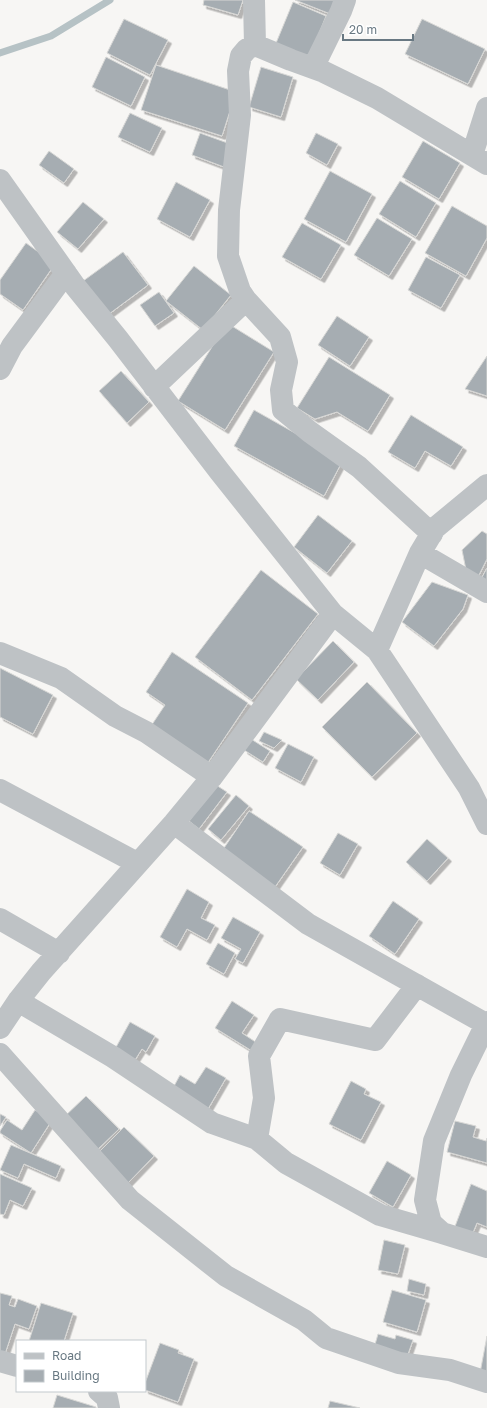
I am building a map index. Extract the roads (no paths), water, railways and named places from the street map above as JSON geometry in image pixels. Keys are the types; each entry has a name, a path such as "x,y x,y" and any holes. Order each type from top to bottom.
{"street":[{"path":"254,0 256,45"},
{"path":"313,68 345,0"},
{"path":"432,534 359,467 310,432 283,410 281,390 287,362 280,337 246,300 240,291 228,256 229,210 240,116 238,71 240,56 247,49 256,45 324,72 377,98 480,159 487,108"},
{"path":"0,180 66,273 220,472 333,614 377,650 470,788 487,824"},
{"path":"0,369 12,346 66,273"},
{"path":"154,386 246,300"},
{"path":"377,650 420,553 435,528 487,485"},
{"path":"420,553 487,592"},
{"path":"0,1028 18,1001 41,972 174,823 212,777 333,614"},
{"path":"0,653 61,678 115,716 146,732 212,777"},
{"path":"0,790 137,863"},
{"path":"174,823 308,924 486,1023 461,1075 434,1141 425,1200 431,1223 442,1233"},
{"path":"0,919 59,953"},
{"path":"256,1139 264,1098 259,1056 280,1019 375,1040 417,985"},
{"path":"18,1001 113,1057 212,1123 256,1139 286,1163 380,1215 487,1247"},
{"path":"0,1054 130,1200 226,1276 304,1320 326,1338 399,1363 450,1370 487,1382"},
{"path":"100,1392 106,1398 109,1408"}],"waterway":[{"path":"0,53 51,36 110,0"}]}
